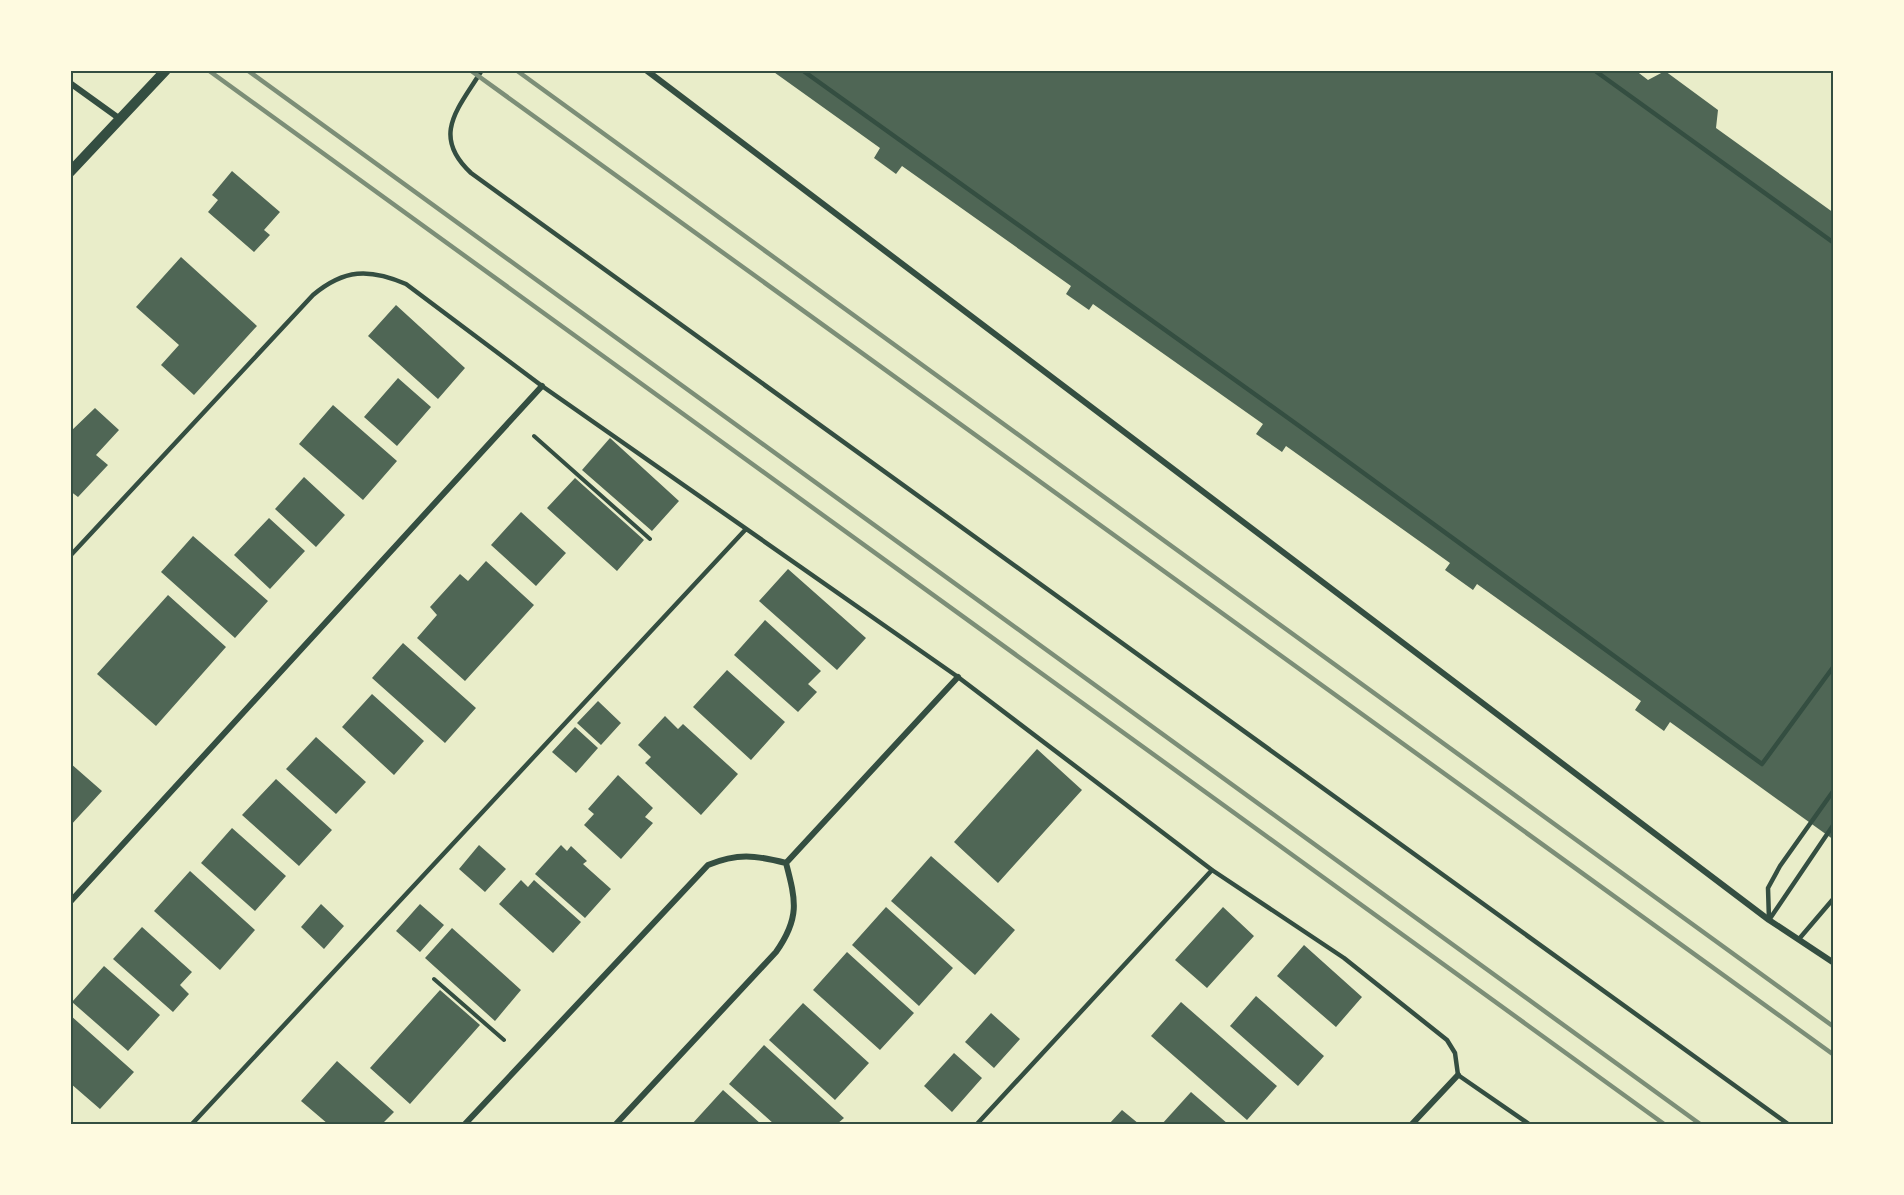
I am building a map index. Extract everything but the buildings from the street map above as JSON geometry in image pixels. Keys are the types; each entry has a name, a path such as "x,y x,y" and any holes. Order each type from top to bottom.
{"street":[{"path":"70,172 166,70"},
{"path":"645,70 1769,920 1833,963"},
{"path":"70,83 120,119"},
{"path":"70,902 542,386"},
{"path":"786,863 958,677"},
{"path":"465,1125 708,865 729,856 759,856 786,863"},
{"path":"616,1125 776,952 786,937 793,922 796,901 786,863"},
{"path":"1412,1125 1458,1075"}],"lane":[{"path":"483,70 451,120 449,135 459,162 471,173 1788,1125"},
{"path":"802,70 1320,441 1762,764 1833,666"},
{"path":"1594,70 1833,243"},
{"path":"70,556 313,295 328,282 345,276 364,272 387,275 406,284 542,386 958,677 1212,870 1344,958 1434,1028 1455,1053 1458,1075 1529,1125"},
{"path":"192,1125 746,529"},
{"path":"1769,920 1768,888 1786,857 1833,790"},
{"path":"1769,920 1833,824"},
{"path":"977,1125 1212,870"},
{"path":"1798,939 1833,898"}],"path":[{"path":"534,436 651,539"},
{"path":"434,979 504,1040"}],"railway":[{"path":"208,70 1664,1124"},
{"path":"247,70 1700,1124"},
{"path":"470,70 1834,1055"},
{"path":"516,70 1834,1027"}]}
